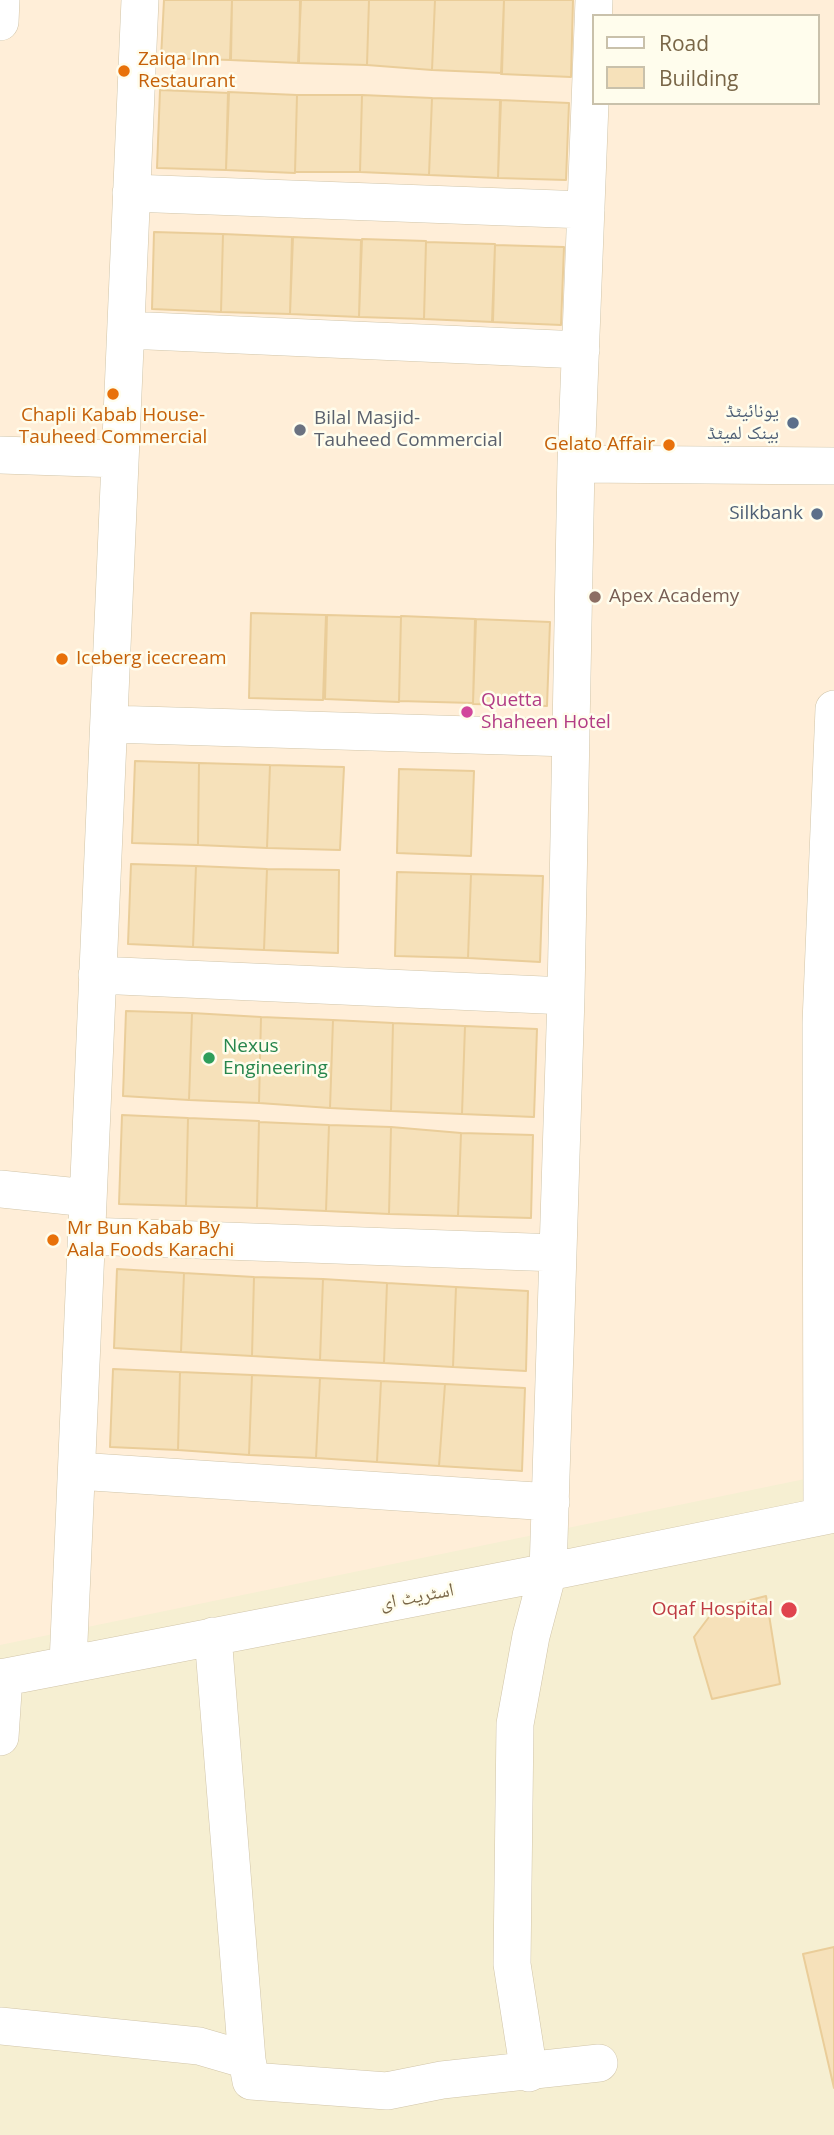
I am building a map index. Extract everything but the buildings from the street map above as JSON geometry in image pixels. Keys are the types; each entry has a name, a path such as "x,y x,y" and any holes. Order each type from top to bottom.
{"street":[{"path":"0,22 1,0"},
{"path":"68,1664 140,0"},
{"path":"529,2073 512,1964 515,1724 531,1636 548,1572 566,996 576,464 592,52"},
{"path":"131,193 586,210"},
{"path":"126,330 581,351"},
{"path":"0,455 120,459"},
{"path":"576,464 834,466"},
{"path":"828,1515 821,1023 834,709"},
{"path":"109,724 570,738"},
{"path":"97,975 566,996"},
{"path":"0,1189 88,1198"},
{"path":"87,1236 558,1253"},
{"path":"76,1471 551,1502"},
{"name":"اسٹریٹ ای","path":"2,1677 828,1515"},
{"path":"213,1636 247,2060 251,2081 344,2090 387,2091 442,2080 529,2073 599,2063"},
{"path":"0,1737 2,1677"},
{"path":"0,2026 200,2046 247,2060"}],"shaded area":[{"path":"0,0 834,0 834,2135 0,2135"},
{"path":"0,0 834,0 834,1473 0,1645"}],"place":[{"name":"Zaiqa Inn Restaurant","path":"124,71"},
{"name":"Chapli Kabab House- Tauheed Commercial","path":"113,394"},
{"name":"یونائیٹڈ بینک لمیٹڈ","path":"793,423"},
{"name":"Bilal Masjid- Tauheed Commercial","path":"300,430"},
{"name":"Gelato Affair","path":"669,445"},
{"name":"Silkbank","path":"817,514"},
{"name":"Apex Academy","path":"595,597"},
{"name":"Iceberg icecream","path":"62,659"},
{"name":"Quetta Shaheen Hotel","path":"467,712"},
{"name":"Nexus Engineering","path":"209,1058"},
{"name":"Mr Bun Kabab By Aala Foods Karachi","path":"53,1240"},
{"name":"Oqaf Hospital","path":"789,1610"}]}
